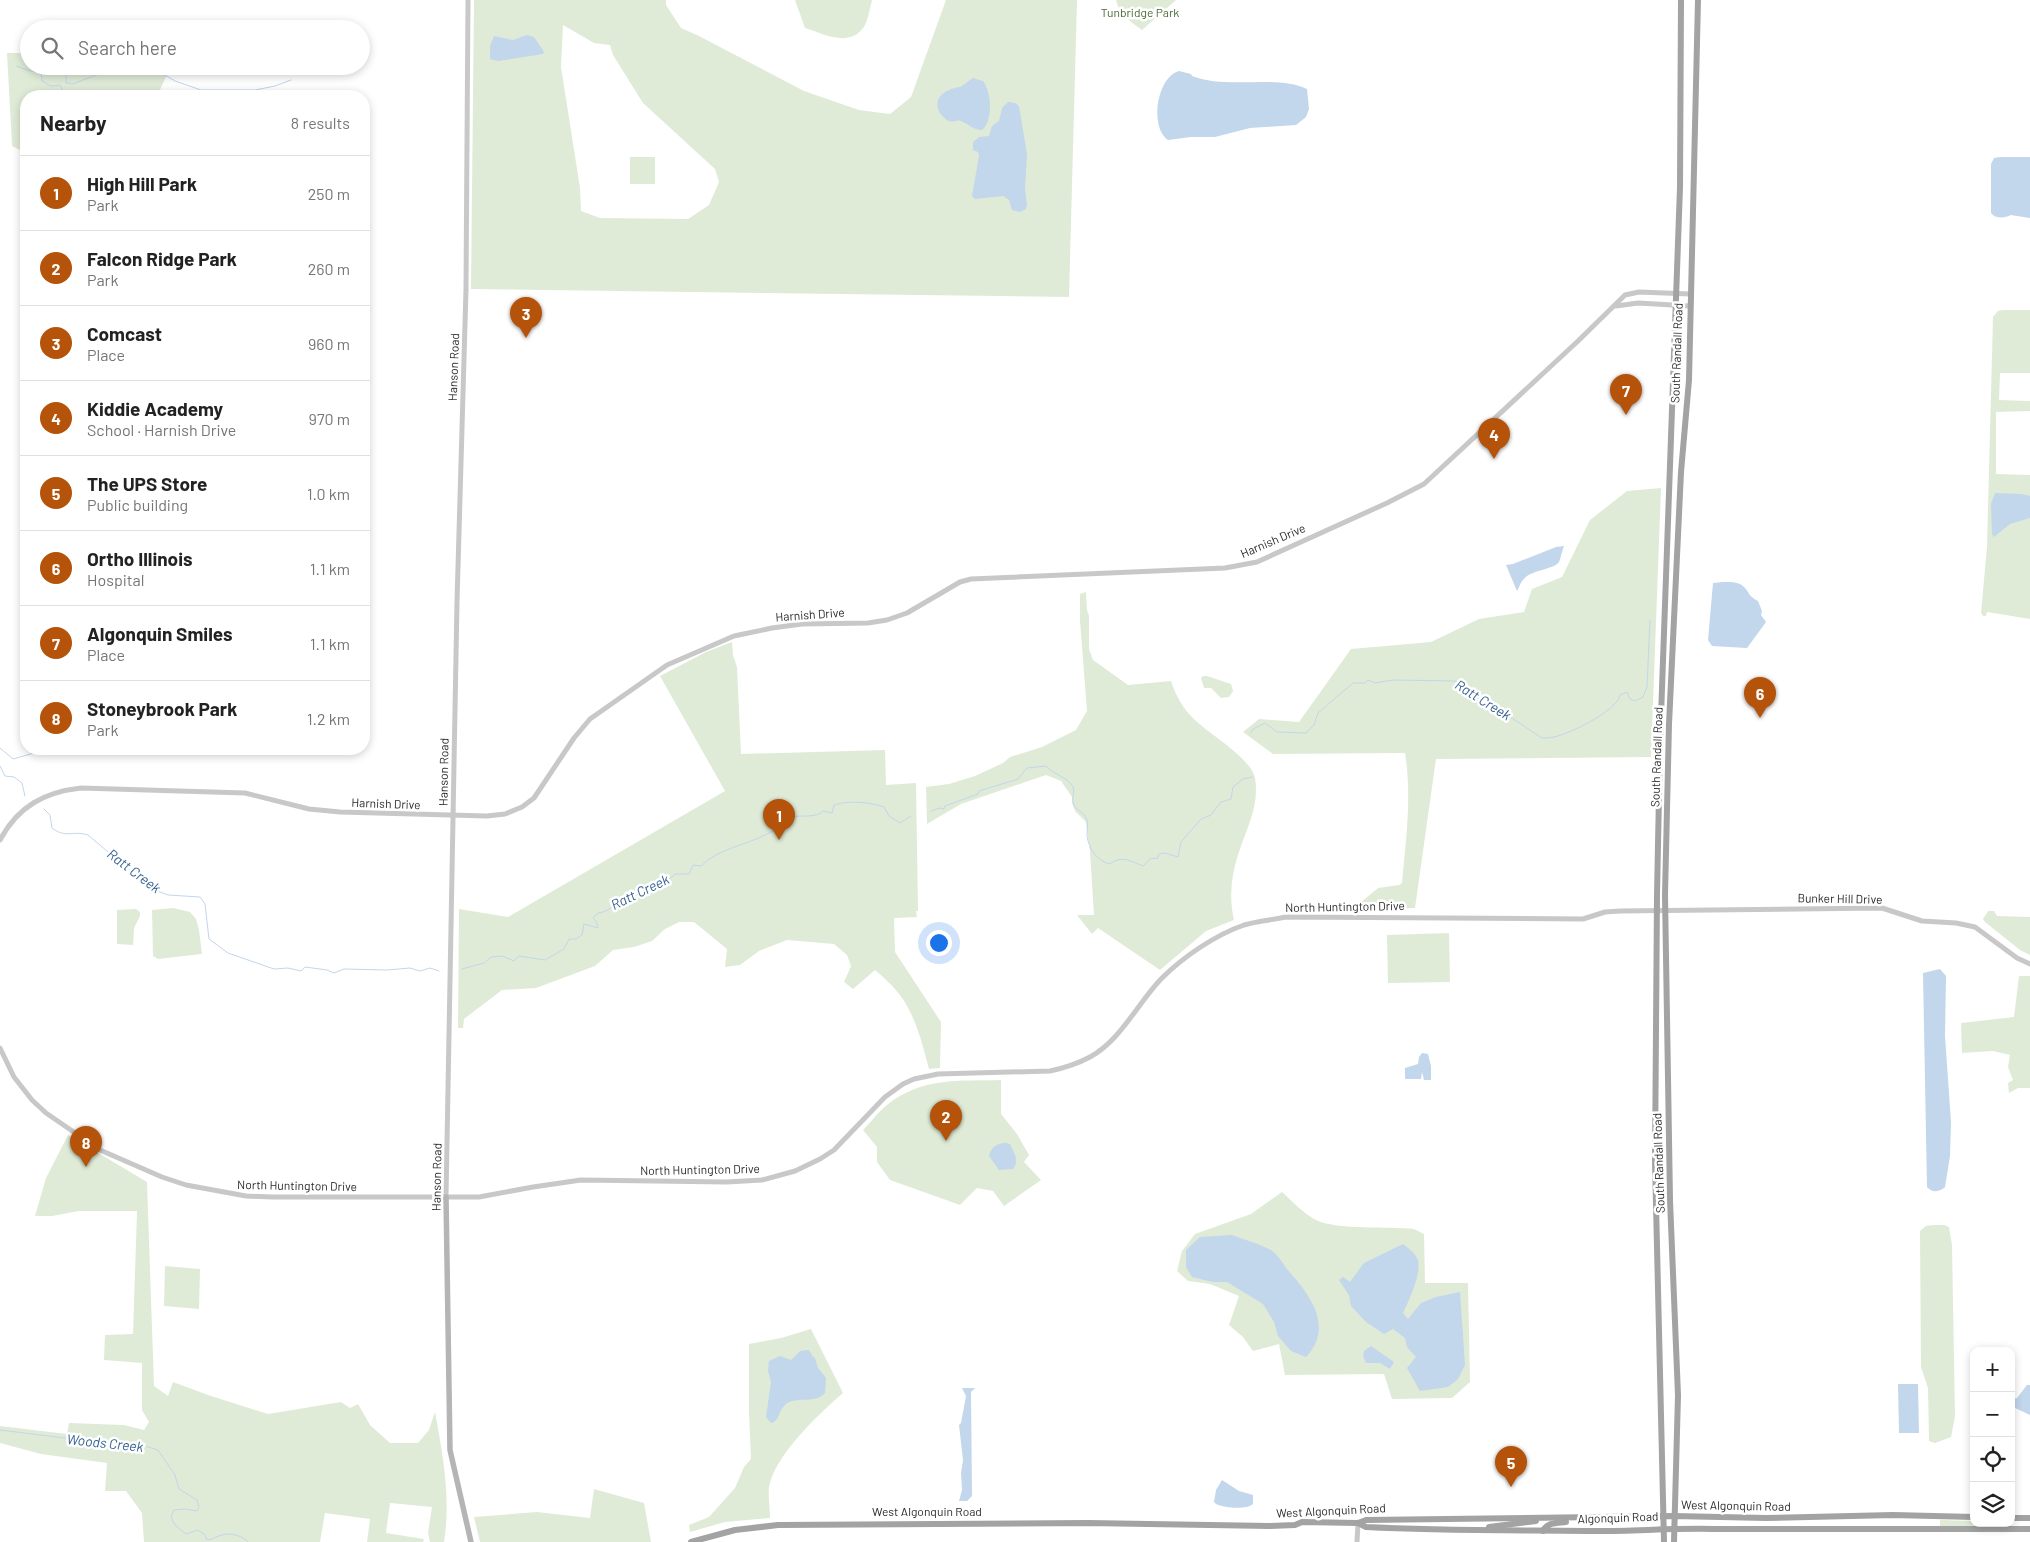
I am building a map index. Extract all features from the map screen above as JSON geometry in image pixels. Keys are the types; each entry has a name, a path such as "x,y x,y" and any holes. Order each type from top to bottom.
{"main road":[{"name":"South Randall Road","path":"1664,1542 1655,1162 1657,910 1674,305 1680,187 1681,0"},
{"name":"South Randall Road","path":"1674,1542 1678,1395 1670,1200 1665,910 1669,724 1682,472 1689,380 1698,0"},
{"name":"Hanson Road","path":"446,1198 450,1450 471,1542"},
{"name":"West Algonquin Road","path":"691,1542 735,1530 778,1524 1088,1523 1270,1526 1295,1525 1302,1522 1358,1523 1366,1520 1664,1516 1766,1518 1893,1515 1970,1517"},
{"path":"1475,1531 1480,1527 1531,1522 1544,1518"},
{"path":"1543,1531 1545,1526 1550,1524 1598,1518"},
{"path":"2015,1518 2030,1518"},
{"name":"Algonquin Road","path":"1358,1523 1366,1527 1475,1531 1664,1528 2030,1528"}],"street":[{"name":"Hanson Road","path":"446,1198 457,602 466,289 468,0"},
{"name":"Harnish Drive","path":"0,840 12,819 29,804 56,792 82,788 246,793 322,811 496,815 522,807 534,798 543,787 574,738 590,720 667,666 734,636 802,624 887,620 907,613 960,582 971,579 1225,568 1257,562 1387,503 1424,484 1616,306 1625,295 1631,293 1690,294"},
{"path":"1616,306 1638,304 1690,306"},
{"name":"Bunker Hill Drive","path":"1665,910 1882,908 1922,921 1975,926 2017,958 2030,964"},
{"name":"North Huntington Drive","path":"0,1048 14,1077 32,1100 46,1113 100,1150 162,1177 206,1190 246,1196 446,1198 488,1197 533,1187 581,1180 747,1181 779,1177 814,1163 834,1150 885,1097 903,1084 914,1079 938,1074 1050,1071 1064,1068 1091,1057 1114,1037 1162,979 1184,959 1244,925 1286,917 1583,918 1605,912 1665,910"},
{"path":"1358,1523 1358,1542"}],"green space":[{"path":"474,0 666,0 666,5 681,28 804,91 859,110 890,114 911,97 946,0 1077,0 1069,297 471,289","holes":["563,25 594,43 610,45 613,55 643,103 715,169 719,182 709,205 688,219 600,218 581,211 580,188 561,67"]},
{"path":"795,0 872,0 864,27 851,37 836,38 805,28"},
{"name":"Tunbridge Park","path":"1116,0 1176,0 1142,30 1123,14"},
{"path":"7,53 20,53 20,75 167,75 160,90 20,90 20,150 12,146"},
{"path":"630,157 655,157 655,184 630,184"},
{"path":"2030,310 2030,373 2000,373 1999,400 2030,401 2030,411 1996,412 1996,474 2030,475 2030,619 1987,612 1986,616 1983,616 1981,613 1987,547 1993,317 1998,311"},
{"path":"1661,488 1651,757 1436,759 1415,908 1353,909 1378,888 1402,883 1408,801 1405,753 1273,754 1243,732 1259,719 1299,722 1351,649 1431,642 1479,619 1524,612 1532,589 1562,577 1590,520 1627,491"},
{"path":"1086,592 1089,616 1089,649 1093,660 1128,685 1171,681 1183,707 1201,726 1246,762 1255,778 1256,798 1254,808 1232,879 1231,896 1234,920 1206,931 1160,970 1098,928 1092,934 1077,915 1094,915 1090,852 1086,822 1075,811 1072,797 1061,781 1046,775 961,804 927,824 926,787 949,784 975,776 1003,763 1010,757 1042,747 1076,730 1087,711 1080,621 1080,594"},
{"path":"732,642 733,655 737,667 741,754 885,750 886,785 916,783 918,911 916,911 917,917 894,918 895,952 941,1022 940,1068 929,1069 920,1037 902,997 875,970 853,989 844,982 851,966 847,955 834,944 787,940 759,951 740,965 725,967 727,949 694,922 679,922 665,929 652,941 634,947 613,950 595,966 536,988 502,990 464,1019 463,1028 458,1028 459,909 508,917 725,791 660,676 706,652"},
{"path":"1203,676 1231,684 1233,691 1229,697 1221,698 1211,688 1204,688 1201,678"},
{"path":"173,908 190,912 196,919 202,954 158,959 153,956 152,910"},
{"path":"136,909 140,912 140,916 134,928 133,945 117,944 117,910"},
{"path":"1988,911 1994,911 1997,916 2030,917 2030,955 2020,950 1985,922 1983,919"},
{"path":"1449,933 1450,982 1388,983 1387,935"},
{"path":"2019,976 2030,976 2030,1088 2018,1088 2009,1093 2008,1083 2013,1080 2008,1067 2010,1055 1993,1051 1962,1053 1961,1023 2014,1017"},
{"path":"1001,1080 1001,1114 1017,1134 1029,1155 1024,1162 1041,1180 1004,1206 993,1191 977,1188 960,1205 890,1180 877,1162 877,1147 863,1130 884,1108 913,1089 927,1085 955,1081"},
{"path":"68,1135 147,1182 154,1386 168,1396 173,1382 268,1414 341,1402 350,1408 358,1404 370,1425 390,1443 418,1443 429,1430 435,1412 446,1493 447,1509 444,1542 430,1542 428,1533 432,1507 390,1503 386,1533 424,1539 423,1542 367,1542 370,1519 325,1513 320,1542 144,1542 142,1513 126,1491 105,1491 107,1463 41,1454 0,1443 0,1426 67,1434 69,1423 124,1425 144,1430 149,1422 142,1410 142,1363 104,1360 105,1335 133,1334 137,1211 79,1211 52,1216 35,1216 46,1178"},
{"path":"1282,1192 1308,1215 1327,1224 1351,1227 1414,1229 1424,1234 1425,1283 1468,1283 1470,1382 1452,1398 1392,1399 1384,1374 1285,1375 1279,1344 1253,1351 1243,1337 1229,1325 1239,1296 1210,1284 1188,1281 1177,1271 1182,1251 1195,1234 1251,1214"},
{"path":"1926,1226 1949,1227 1952,1245 1955,1416 1951,1437 1935,1443 1929,1441 1928,1388 1921,1367 1920,1231"},
{"path":"165,1266 200,1269 199,1309 164,1306"},
{"path":"811,1329 843,1393 801,1434 774,1471 769,1487 770,1518 725,1522 690,1532 689,1525 709,1517 735,1488 744,1467 751,1459 749,1344 781,1338"},
{"path":"594,1489 644,1503 651,1542 480,1542 474,1517 537,1512 590,1518"},
{"path":"1940,1520 1970,1521 1970,1526 1940,1527"}],"water":[{"path":"527,35 534,37 544,52 543,54 498,61 490,59 490,46 494,36 513,40"},
{"path":"1179,71 1206,80 1221,82 1266,82 1294,85 1307,89 1309,109 1306,117 1296,125 1250,128 1215,137 1191,137 1168,140 1162,134 1159,125 1158,103 1165,82 1171,75"},
{"path":"973,78 983,81 990,99 990,114 986,126 982,130 961,121 949,121 938,108 938,100 944,93 960,87"},
{"path":"1008,102 1019,106 1027,154 1025,189 1027,205 1026,209 1020,212 1012,210 1009,200 1003,196 975,199 972,196 979,156 978,152 973,150 973,142 979,137 989,136 992,126 999,121 1002,108"},
{"path":"2030,157 2030,218 2011,215 1998,217 1991,213 1991,164 1994,158"},
{"path":"1995,493 2030,496 2030,518 2010,524 1994,537 1992,534 1991,504"},
{"path":"1564,546 1559,562 1556,565 1527,576 1517,591 1506,565 1556,547"},
{"path":"1713,583 1738,583 1758,601 1762,611 1761,615 1766,622 1747,648 1712,646 1708,640"},
{"path":"1940,969 1946,976 1945,1036 1951,1122 1950,1156 1945,1187 1936,1191 1927,1187 1923,973"},
{"path":"1422,1053 1428,1054 1431,1066 1431,1080 1424,1080 1422,1072 1421,1079 1405,1079 1405,1068 1418,1064"},
{"path":"1006,1143 1010,1144 1016,1157 1016,1163 1013,1169 999,1170 989,1156 995,1146"},
{"path":"1232,1235 1274,1252 1310,1300 1319,1322 1318,1334 1314,1345 1306,1357 1291,1351 1278,1336 1274,1322 1263,1304 1227,1282 1213,1282 1192,1277 1186,1267 1186,1250 1200,1237"},
{"path":"1403,1244 1415,1254 1418,1264 1415,1286 1403,1313 1408,1319 1421,1303 1436,1297 1460,1292 1465,1365 1458,1379 1448,1387 1420,1391 1407,1368 1416,1357 1407,1347 1405,1338 1393,1329 1384,1334 1366,1322 1351,1306 1349,1295 1339,1280 1343,1277 1350,1282 1364,1263"},
{"path":"1371,1346 1394,1362 1390,1369 1380,1363 1366,1363 1363,1356 1364,1351"},
{"path":"809,1350 815,1358 818,1368 826,1378 825,1393 816,1399 789,1402 783,1407 776,1420 771,1423 766,1417 771,1382 768,1371 769,1361 780,1356 791,1360 800,1351"},
{"path":"1898,1384 1918,1384 1919,1433 1899,1433"},
{"path":"2027,1385 2030,1385 2030,1415 2015,1408 2015,1399"},
{"path":"962,1388 975,1388 971,1392 972,1496 967,1501 959,1501 962,1490 961,1473 963,1460 959,1425 966,1396"},
{"path":"1222,1480 1239,1491 1253,1495 1253,1504 1235,1508 1216,1504 1214,1502 1216,1490"}],"waterway":[{"path":"16,66 20,67"},
{"path":"41,75 42,81 51,86 60,85 62,90"},
{"path":"66,75 66,83 73,84 96,75"},
{"path":"165,75 175,81 201,90"},
{"path":"255,90 291,80"},
{"path":"201,90 255,90"},
{"name":"Ratt Creek","path":"1251,733 1253,729 1265,723 1277,732 1306,733 1314,725 1318,713 1353,683 1365,683 1368,680 1375,683 1393,680 1456,681 1542,738 1554,737 1581,727 1602,715 1611,708 1620,695 1627,692 1630,699 1635,701 1643,697 1647,687 1650,620"},
{"path":"0,748 13,759 27,755"},
{"name":"Ratt Creek","path":"0,766 5,776 14,777 22,783 25,796"},
{"name":"Ratt Creek","path":"931,811 940,808 944,809 945,806 978,794 979,791 1018,779 1027,768 1046,766 1068,781 1072,786 1074,790 1074,805 1086,817 1088,841 1098,857 1110,864 1122,859 1143,866 1150,859 1158,858 1159,854 1165,853 1178,857 1181,842 1201,819 1211,815 1221,802 1231,799 1233,787 1243,779 1252,777"},
{"name":"Ratt Creek","path":"462,969 484,963 491,957 502,956 514,961 519,956 545,960 564,949 569,939 576,939 582,935 584,924 598,928 593,918 598,913 606,911 616,900 656,885 675,874 689,874 693,865 701,866 715,855 759,838 777,828 788,818 817,815 823,811 832,813 834,805 852,802 884,807 889,816 900,823 911,816"},
{"name":"Ratt Creek","path":"44,809 50,815 52,828 66,834 78,833 88,835 152,889 168,895 200,897 205,904 209,939 228,953 274,969 288,968 301,971 305,967 327,970 334,973 344,969 387,970 410,968 420,971 430,968 439,971"},
{"name":"Woods Creek","path":"0,1430 113,1444 142,1445 158,1450 175,1475 179,1489 197,1500 199,1507 197,1511 174,1510 171,1517 175,1525 186,1534 198,1530 204,1534 207,1540 225,1534 232,1534 240,1536 248,1542"}],"place":[{"name":"Comcast","path":"526,338"},
{"name":"Algonquin Smiles","path":"1626,415"},
{"name":"Kiddie Academy","path":"1494,459"},
{"name":"Ortho Illinois","path":"1760,718"},
{"name":"High Hill Park","path":"779,840"},
{"name":"Falcon Ridge Park","path":"946,1141"},
{"name":"Stoneybrook Park","path":"86,1167"},
{"name":"The UPS Store","path":"1511,1487"}]}
